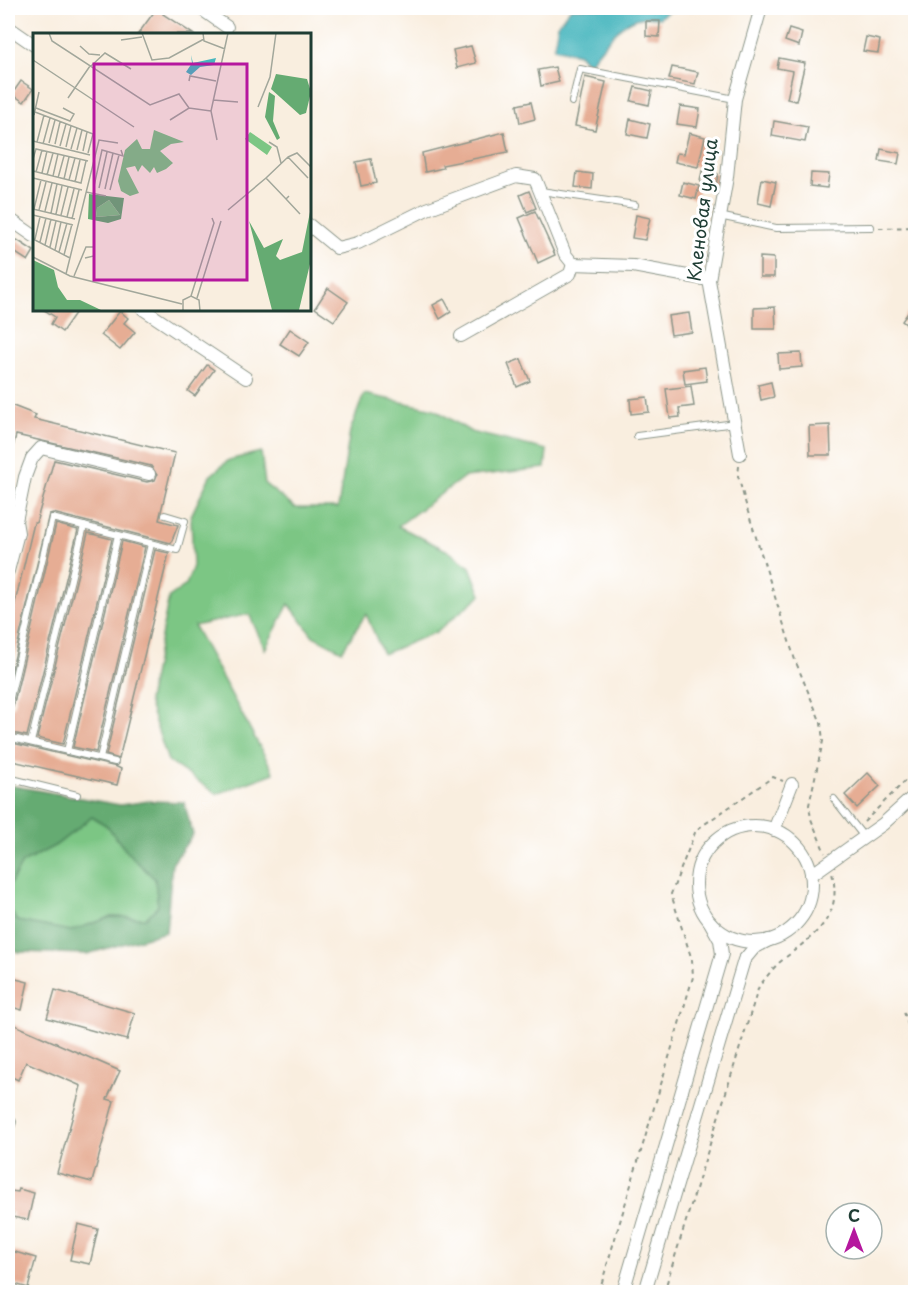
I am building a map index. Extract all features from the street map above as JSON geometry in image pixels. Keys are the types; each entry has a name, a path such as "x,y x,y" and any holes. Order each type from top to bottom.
{"street":[{"path":"200,8 227,27"},
{"name":"Кленовая улица","path":"740,454 709,280 727,177 735,99 761,8"},
{"path":"8,27 33,44"},
{"path":"310,226 337,248 358,243 427,209 516,176 535,179 566,254 573,264"},
{"path":"8,218 33,235"},
{"path":"573,264 633,266 709,280"},
{"path":"461,336 570,274 573,264"},
{"path":"144,310 246,378"},
{"path":"8,571 18,533 16,520 25,477 32,458 41,448 149,474"},
{"path":"774,830 792,784"},
{"path":"811,875 829,863 861,833 915,794"},
{"path":"623,1293 722,954 720,940 704,914 696,893 697,871 706,851 731,831 752,826 774,830 799,847 811,875 811,896 803,916 788,931 754,948 744,960 645,1293"},
{"path":"710,922 732,938 750,942 769,940"}],"lane":[{"path":"572,102 580,69 735,99"},
{"path":"541,191 635,205"},
{"path":"719,216 776,228 871,227"},
{"path":"637,436 735,423"},
{"path":"8,706 52,518 177,549 186,521 165,515"},
{"path":"31,742 84,526"},
{"path":"67,751 118,535"},
{"path":"100,758 152,544"},
{"path":"8,737 115,762"},
{"path":"8,778 77,795"},
{"path":"834,799 861,833"},
{"path":"8,1113 13,1122 8,1136"}],"path":[{"path":"871,227 915,227"},
{"path":"664,1293 759,986 779,963 824,926 833,905 834,882 829,863 811,819 809,805 823,741 821,723 795,660 748,512 738,476 740,454"},
{"path":"861,833 915,770"},
{"path":"599,1293 693,978 692,960 671,894 696,830 773,777 792,784"},
{"path":"903,1012 915,1050"}],"green space":[{"path":"364,394 434,409 471,432 547,450 545,468 464,477 398,526 448,551 470,567 481,595 436,632 383,654 366,614 342,651 313,636 289,604 265,649 249,614 194,626 274,773 217,794 168,761 148,701 169,597 186,585 193,566 191,516 210,476 229,460 261,452 265,484 295,508 338,508 350,431"},
{"path":"8,785 120,805 149,801 184,802 193,834 172,864 166,932 87,954 19,952 8,948 8,906 17,921 71,931 111,917 146,918 158,906 155,879 128,853 106,825 92,817 56,845 22,863 8,888"},
{"path":"92,817 106,825 128,853 155,879 158,906 147,918 111,917 71,931 16,921 8,906 8,888 22,863 56,845"}],"water":[{"path":"571,8 712,8 669,11 659,18 646,17 626,23 588,64 579,54 554,48 558,24"}],"building":[{"path":"157,8 168,8 163,14 192,33 139,33"},
{"path":"646,21 660,21 659,37 646,36"},
{"path":"789,29 802,33 799,46 785,41"},
{"path":"866,37 880,40 878,53 863,51"},
{"path":"471,46 476,63 457,68 453,50"},
{"path":"779,58 805,63 796,101 787,99 793,71 777,68"},
{"path":"555,67 559,82 541,86 538,70"},
{"path":"672,67 698,72 695,84 669,79"},
{"path":"585,77 606,82 595,130 575,126"},
{"path":"21,81 33,89 24,102 12,94"},
{"path":"635,87 652,91 649,105 631,101"},
{"path":"531,102 535,119 520,123 517,105"},
{"path":"680,106 700,109 697,127 677,124"},
{"path":"630,119 650,124 647,138 627,134"},
{"path":"774,121 808,127 805,142 772,136"},
{"path":"504,132 508,152 442,165 443,168 425,172 422,153"},
{"path":"689,133 705,137 698,167 675,162 677,153 684,154"},
{"path":"881,149 900,153 898,164 879,161"},
{"path":"371,159 376,183 361,186 356,162"},
{"path":"702,171 718,174 716,185 700,182"},
{"path":"577,172 593,174 592,189 575,187"},
{"path":"811,173 829,174 827,188 810,186"},
{"path":"762,179 776,182 771,206 758,203"},
{"path":"683,182 699,186 696,199 680,195"},
{"path":"529,191 536,208 527,212 520,195"},
{"path":"535,211 555,255 538,263 519,218"},
{"path":"636,215 650,218 645,240 632,238"},
{"path":"17,240 33,250 33,253 28,261 11,250"},
{"path":"760,257 774,258 774,277 760,277"},
{"path":"328,288 348,302 334,321 315,308"},
{"path":"444,299 451,312 440,319 433,305"},
{"path":"915,303 915,331 902,321"},
{"path":"775,307 776,329 754,329 754,308"},
{"path":"44,310 77,310 62,332 51,324 55,317"},
{"path":"120,311 128,318 124,323 135,332 120,350 101,335"},
{"path":"689,313 692,332 671,335 668,316"},
{"path":"290,329 309,342 299,356 280,344"},
{"path":"801,353 802,367 779,369 778,354"},
{"path":"521,359 530,381 517,387 508,364"},
{"path":"207,365 214,370 195,396 188,391"},
{"path":"705,367 707,381 685,384 683,370"},
{"path":"771,382 774,397 761,400 758,385"},
{"path":"691,386 694,406 679,408 680,417 670,418 666,389"},
{"path":"647,397 649,412 631,414 630,399"},
{"path":"8,404 36,415 34,419 175,453 159,520 178,525 171,543 53,513 49,514 8,685 8,632 34,523 36,523 54,460 147,482 155,480 157,475 151,466 16,435 11,455 8,454"},
{"path":"830,425 831,455 810,455 809,426"},
{"path":"56,524 78,530 27,736 8,732 8,711 13,707"},
{"path":"88,533 112,539 63,744 37,738"},
{"path":"122,541 145,547 96,752 73,747"},
{"path":"155,550 169,553 119,759 106,755"},
{"path":"8,742 117,767 121,769 117,785 8,760"},
{"path":"868,773 880,786 857,808 845,795"},
{"path":"8,977 28,982 22,1010 8,1006"},
{"path":"55,990 135,1013 127,1040 47,1018"},
{"path":"8,1022 120,1071 107,1099 114,1101 92,1182 57,1173 81,1086 26,1062 18,1080 8,1075"},
{"path":"19,1189 34,1193 28,1220 12,1217 13,1213 8,1212 11,1191 18,1192"},
{"path":"78,1224 98,1229 90,1264 70,1260"},
{"path":"8,1250 36,1258 28,1288 8,1282"}]}
